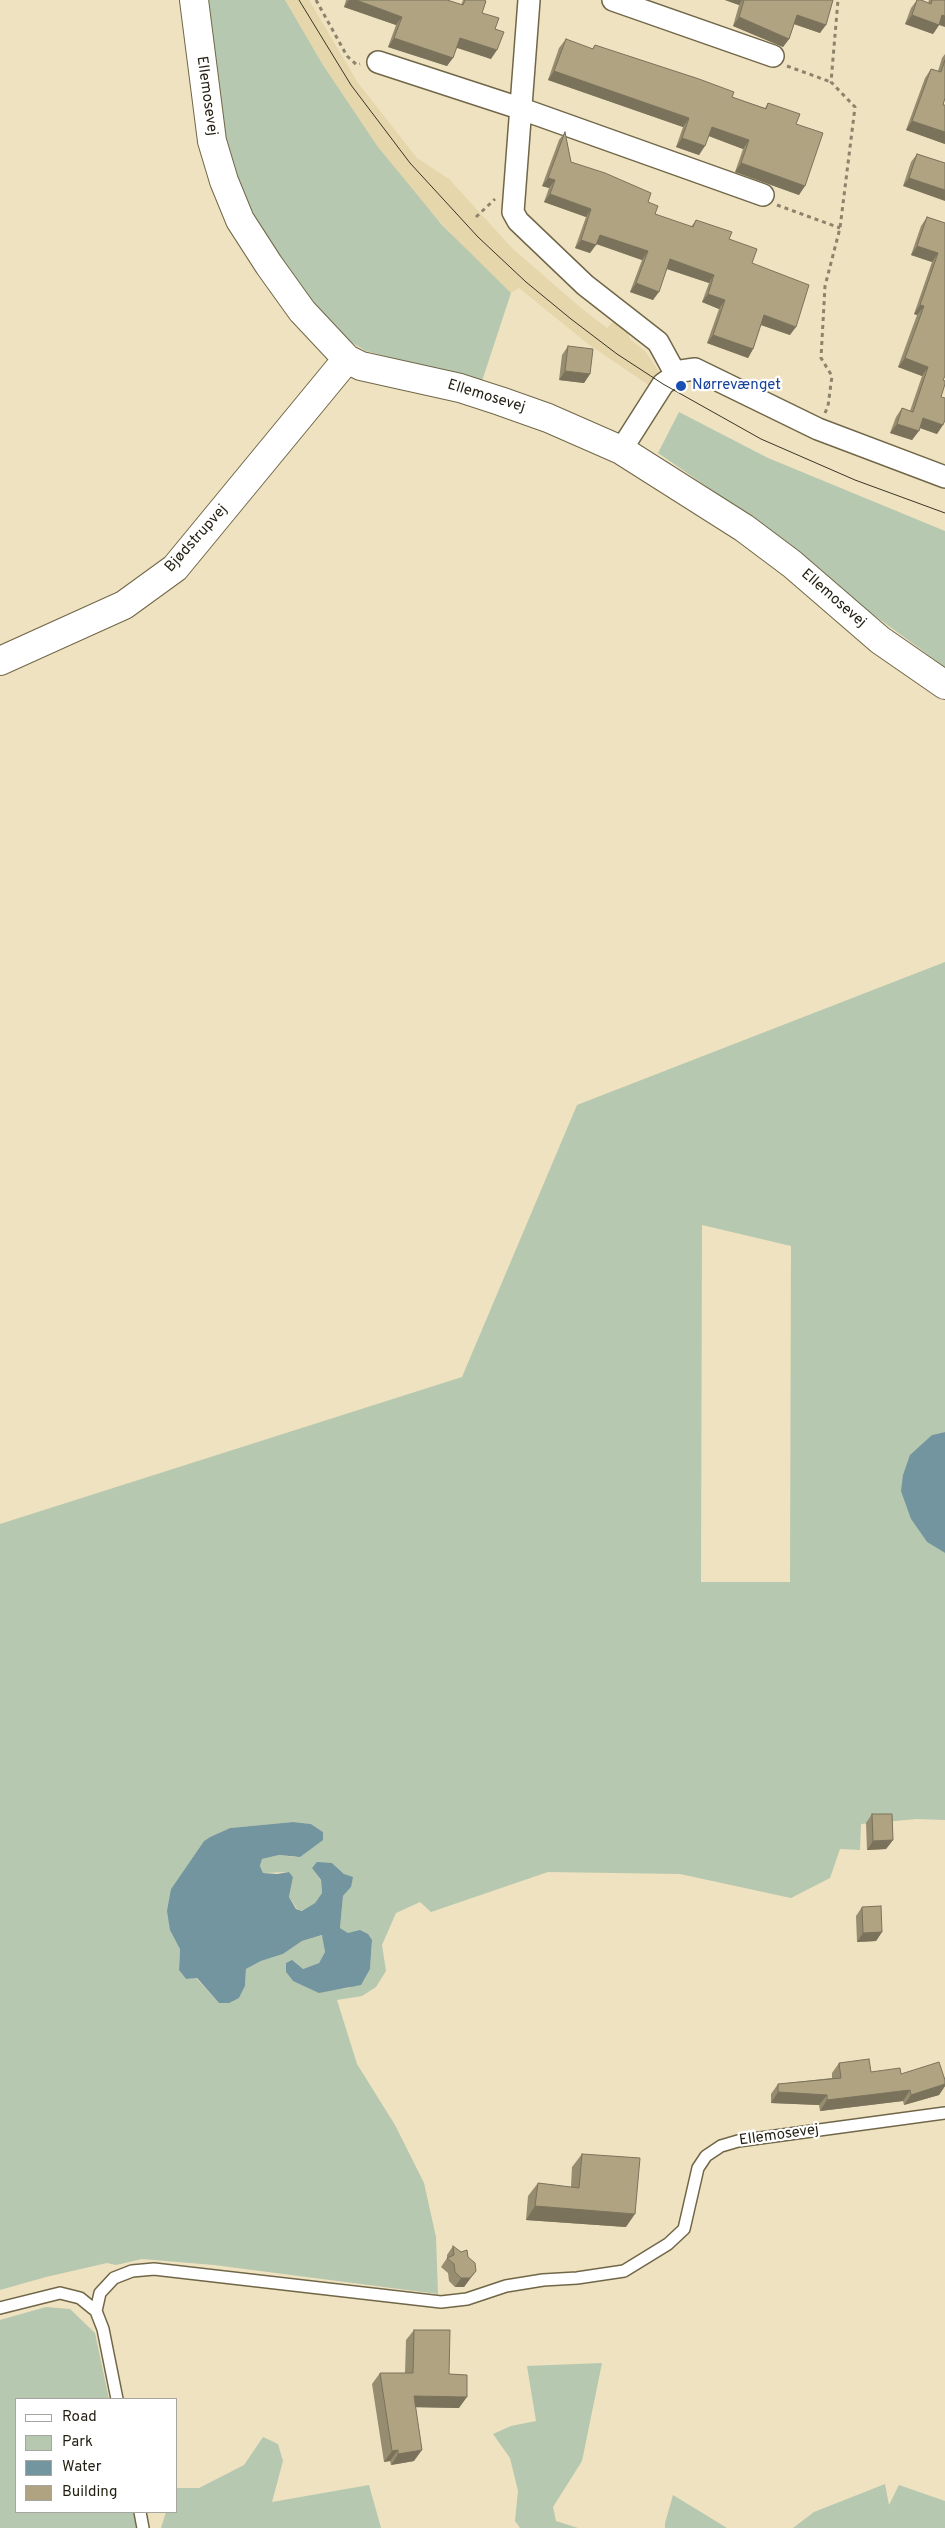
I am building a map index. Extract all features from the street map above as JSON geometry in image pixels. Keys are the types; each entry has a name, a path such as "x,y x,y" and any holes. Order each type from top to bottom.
{"street":[{"name":"Ellemosevej","path":"194,0 212,141 224,181 240,220 302,311 346,359 362,366 460,388 500,401 548,418 621,450 744,528 792,564 880,640 945,685"},
{"path":"529,0 519,108 512,203 513,212 518,221 585,285 658,342 676,374"},
{"path":"613,0 773,56"},
{"path":"378,62 519,108 763,195"},
{"name":"Bjødstrupvej","path":"0,661 124,605 176,568 346,359"},
{"path":"621,450 663,384 676,374 688,369 702,372 818,429 945,477"}],"lane":[{"name":"Ellemosevej","path":"96,2311 100,2293 114,2278 132,2271 154,2269 251,2278 441,2302 467,2299 515,2285 624,2271 668,2244 684,2230 698,2168 706,2156 720,2146 738,2141 945,2113"},
{"path":"0,2308 60,2293 80,2298 96,2311 103,2328 117,2398"},
{"path":"140,2513 143,2528"}],"path":[{"path":"316,0 347,56 357,65 378,62"},
{"path":"831,82 838,0"},
{"path":"773,56 775,61 831,82 855,107 840,228 825,286 821,358 832,376 828,406 818,429"},
{"path":"763,195 766,201 840,228"},
{"path":"476,217 484,209"}],"shaded area":[{"path":"285,0 309,0 358,83 417,158 449,179 512,248 581,308 607,328 615,320 626,328 630,339 646,352 659,372 650,386 588,344 519,288 511,293 466,250 421,201 378,147 323,65"}],"green space":[{"path":"206,0 285,0 323,65 378,147 442,225 511,293 482,381 366,351 347,340 297,283 243,197 229,159"},
{"path":"679,412 768,458 945,531 945,667 856,602 780,537 658,453"},
{"path":"945,962 945,1432 932,1435 911,1519 927,1542 945,1553 945,1820 917,1819 861,1824 860,1850 840,1849 830,1878 791,1898 680,1874 548,1872 431,1912 420,1902 396,1913 382,1945 386,1971 376,1987 362,1996 337,2000 357,2064 395,2125 424,2183 436,2237 438,2294 214,2265 142,2259 116,2265 107,2263 0,2290 0,1524 462,1377 577,1105","holes":["702,1225 791,1246 790,1582 701,1582","293,1822 311,1824 323,1832 296,1857 279,1855 262,1859 260,1866 263,1873 289,1872 293,1877 289,1897 297,1909 303,1911 315,1903 322,1893 321,1881 312,1867 332,1863 344,1874 351,1887 343,1896 340,1928 348,1933 372,1940 370,1969 349,1988 333,1990 293,1981 286,1972 286,1963 303,1969 319,1963 325,1952 323,1935 302,1941 283,1954 261,1961 246,1969 245,1986 239,1998 219,2003 196,1978 186,1979 179,1970 180,1949 171,1889 204,1841 210,1837 230,1828"]},
{"path":"46,2307 70,2309 95,2333 109,2398 15,2398 15,2513 133,2513 136,2528 0,2528 0,2320"},
{"path":"602,2363 582,2461 553,2507 556,2521 578,2528 520,2528 515,2521 518,2491 510,2458 493,2434 511,2426 536,2421 527,2366"},
{"path":"263,2437 278,2444 283,2461 272,2502 369,2485 381,2528 161,2528 166,2513 178,2513 178,2488 199,2488 244,2465"},
{"path":"885,2484 889,2505 899,2485 945,2501 945,2528 793,2528 814,2512"},
{"path":"673,2495 727,2528 665,2528"}],"water":[{"path":"945,1432 945,1553 927,1542 911,1519 901,1491 903,1475 910,1455 932,1435"},
{"path":"293,1822 311,1824 323,1832 323,1840 300,1857 279,1855 262,1859 260,1866 263,1873 277,1874 289,1872 293,1877 289,1897 296,1909 302,1911 315,1903 322,1893 321,1880 312,1868 317,1862 332,1863 344,1874 353,1877 351,1887 343,1896 340,1928 348,1933 360,1930 368,1934 372,1940 370,1969 361,1985 319,1993 293,1981 286,1972 286,1963 292,1960 303,1969 319,1963 325,1952 322,1935 302,1941 283,1954 261,1961 246,1969 245,1986 239,1998 229,2003 219,2003 197,1978 186,1979 179,1970 180,1949 170,1930 167,1911 171,1889 204,1841 210,1837 230,1828"}],"building":[{"path":"356,0 447,0 463,5 465,0 484,0 486,1 482,13 499,18 495,29 504,32 497,50 460,38 453,58 394,38 402,17"},
{"path":"744,0 833,0 826,25 797,15 789,39 739,17"},
{"path":"917,0 931,4 932,0 945,0 945,16 942,15 939,25 912,15"},
{"path":"566,39 593,49 595,45 699,79 734,92 732,97 766,109 768,103 800,114 796,124 823,133 805,186 741,163 749,140 712,127 705,146 682,138 689,118 554,71"},
{"path":"945,60 945,98 943,105 945,105 945,132 912,121 931,69 941,72"},
{"path":"565,132 571,162 605,173 651,193 648,202 658,206 655,214 693,227 696,220 732,232 729,239 757,249 752,263 809,285 796,327 764,315 753,349 713,335 725,300 708,294 714,275 670,259 659,292 636,283 648,251 600,235 596,245 581,240 591,209 550,194 555,180 548,178"},
{"path":"917,154 945,163 945,190 909,178"},
{"path":"927,217 945,223 945,376 943,380 945,384 941,397 945,398 945,420 943,425 923,418 919,431 897,424 902,408 913,412 928,367 905,358 924,306 920,305 938,253 917,246"},
{"path":"568,346 593,349 590,374 565,371"},
{"path":"872,1814 892,1814 893,1840 873,1841"},
{"path":"881,1906 882,1932 863,1933 862,1907"},
{"path":"869,2059 871,2072 900,2068 901,2074 939,2062 945,2084 911,2095 910,2090 827,2100 827,2095 778,2092 778,2084 841,2078 839,2063"},
{"path":"582,2154 640,2158 635,2214 535,2206 538,2183 579,2188"},
{"path":"453,2246 461,2252 467,2250 468,2257 475,2263 476,2271 470,2278 461,2278 455,2272 454,2264 447,2258 454,2255"},
{"path":"414,2330 450,2330 449,2374 467,2375 467,2397 414,2396 422,2450 398,2454 398,2450 392,2451 380,2373 413,2373"}],"tram line":[{"path":"299,0 351,85 410,163 478,237 526,282 571,319 617,354 663,384 761,439 855,480 945,513"}],"place":[{"name":"Nørrevænget","path":"681,386"}]}
